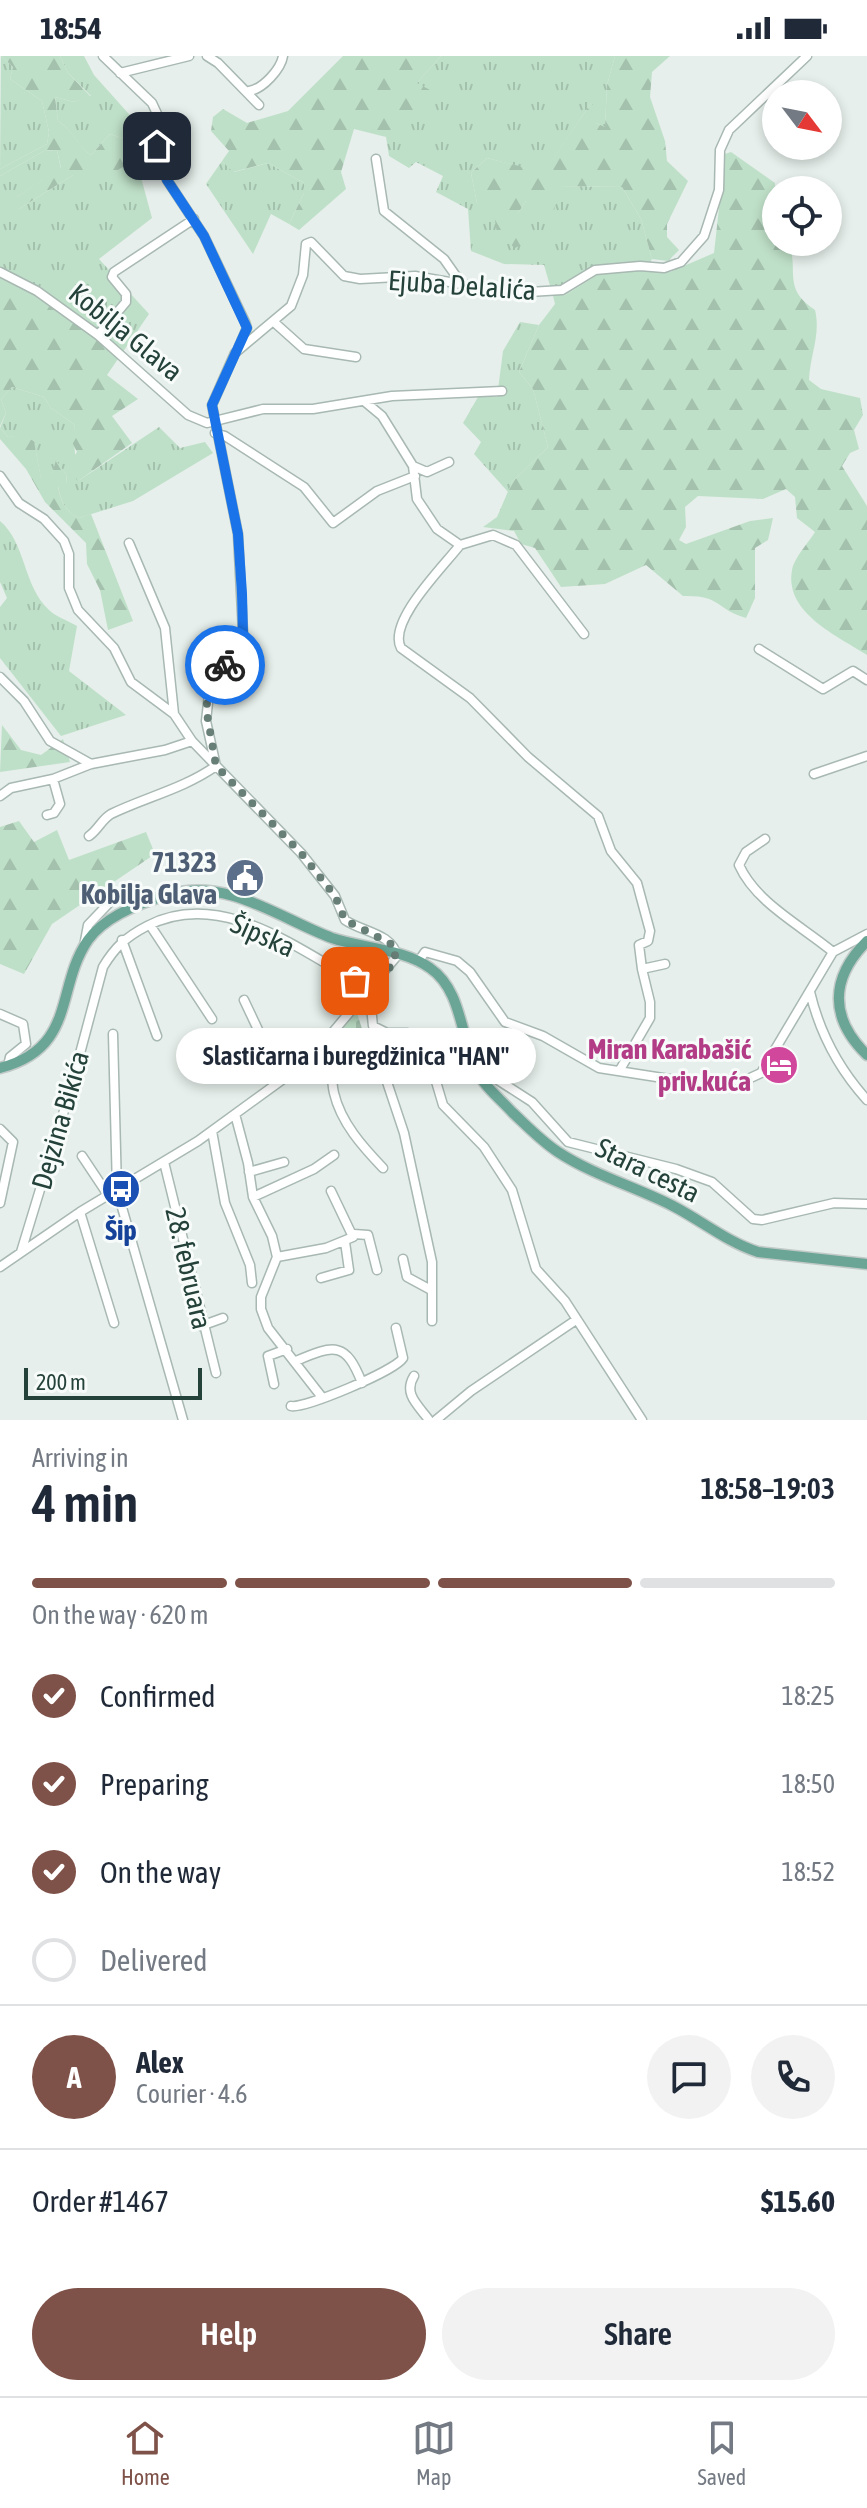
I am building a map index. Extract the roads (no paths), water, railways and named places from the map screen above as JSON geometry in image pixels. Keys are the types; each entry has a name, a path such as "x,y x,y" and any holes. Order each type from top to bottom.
{"main road":[{"path":"6,1064 32,1054 56,1028 86,942 110,919 173,893 213,892 266,907 332,938 397,956"},
{"path":"867,941 845,966 839,986 847,1030 867,1055"},
{"name":"Stara cesta","path":"397,956 428,966 447,986 457,1007 462,1033 483,1082 538,1137 579,1165 677,1208 758,1252 867,1264"}],"street":[{"path":"103,56 152,103 159,118 158,160 167,180 194,219 245,322 245,334 235,353"},
{"path":"120,73 189,56"},
{"path":"207,56 249,91 259,105"},
{"path":"249,91 259,88 283,62 283,56"},
{"name":"Ejuba Delalića","path":"213,423 212,405 235,353 275,323 296,297 303,275 305,248 309,242 344,276 360,279 415,276 513,293 562,290 595,270 664,268 681,262 704,236 719,190 720,150 729,130 807,56"},
{"path":"376,159 384,211 444,259 463,286"},
{"path":"98,335 126,302 126,294 112,277 114,272 194,219"},
{"name":"Kobilja Glava","path":"0,272 37,291 98,335 188,415 213,423"},
{"path":"275,323 304,349 356,357"},
{"path":"216,766 206,721 209,694 243,633 238,534 213,423 263,409 313,409 392,396 502,391"},
{"path":"364,401 382,416 414,471 417,499 437,529 460,545"},
{"path":"215,433 225,436 304,487 333,523 377,491 414,471 427,472 449,462"},
{"path":"0,476 19,503 44,519 64,541 69,554 69,588 78,610 114,648 131,682 174,714 192,741 301,853 335,896 345,920 389,941 395,946 397,956 311,1058 212,1131 80,1212 0,1267"},
{"path":"584,634 516,545 493,535 460,545 401,621 397,641 401,648 470,698 528,757 598,816 611,851 637,883 650,931 648,941 639,945 650,1018 621,1068"},
{"path":"129,543 165,628 174,714"},
{"path":"759,649 818,687 829,686 853,671 867,680"},
{"path":"0,677 24,701 50,741 91,764"},
{"path":"0,796 18,786 53,779 91,764 192,741"},
{"path":"814,774 867,756"},
{"path":"89,836 109,815 182,787 216,766"},
{"path":"47,815 54,813 60,804 53,779"},
{"path":"765,839 746,852 739,865 744,876 763,898 833,952 867,934"},
{"path":"86,942 88,925 111,901"},
{"name":"Šipska","path":"122,940 150,925 186,913 240,920 262,928 369,988"},
{"path":"150,925 212,1019"},
{"path":"122,940 157,1036"},
{"name":"Dejzina Bikića","path":"17,1255 103,967 122,940"},
{"name":"Stara cesta","path":"418,962 425,952 457,961 470,972 505,1022 543,1036 599,1068 621,1068 695,1083 748,1079 761,1073 833,952"},
{"path":"642,969 665,964"},
{"path":"369,988 370,1017 379,1031 376,1049 411,1159 432,1262 432,1321"},
{"path":"810,991 818,1026 867,1100"},
{"path":"244,1000 269,1053 286,1077"},
{"path":"0,1014 23,1024 26,1044 6,1064 0,1053"},
{"path":"379,1031 407,1033 426,1048 443,1105 502,1170 522,1218 536,1269 565,1301 642,1420"},
{"name":"Stara cesta","path":"462,1033 490,1075 532,1102 559,1135 579,1148 676,1169 712,1182 753,1219 762,1220 834,1203 867,1204"},
{"path":"113,1034 117,1190 183,1420"},
{"path":"326,1037 333,1054 334,1092 343,1116 383,1168"},
{"path":"235,1114 253,1197 272,1236 277,1257 261,1297 261,1309 268,1328 321,1396"},
{"path":"0,1129 12,1138 3,1165 0,1203"},
{"path":"212,1131 225,1203 250,1265 252,1283"},
{"path":"253,1197 314,1169 334,1155"},
{"path":"82,1156 108,1195"},
{"name":"28. februara","path":"164,1162 201,1326 216,1373"},
{"path":"249,1172 284,1162"},
{"path":"331,1191 354,1234"},
{"path":"80,1212 114,1323"},
{"path":"277,1257 345,1242 354,1234"},
{"path":"354,1234 369,1237 377,1270"},
{"path":"321,1278 349,1270 345,1242"},
{"path":"403,1259 407,1277 431,1290"},
{"path":"201,1326 223,1318"},
{"path":"436,1420 483,1383 576,1320"},
{"path":"291,1406 305,1406 321,1396 362,1383 401,1362 396,1328"},
{"path":"274,1384 267,1358 287,1349"},
{"path":"296,1361 326,1351 343,1351 352,1358 362,1383"},
{"path":"414,1376 408,1388 410,1394 429,1420"}],"place":[{"name":"71323 Kobilja Glava","path":"245,878"},
{"name":"Slastičarna i buregdžinica \"HAN\"","path":"355,981"},
{"name":"Miran Karabašić priv.kuća","path":"779,1065"},
{"name":"Šip","path":"121,1189"}]}
